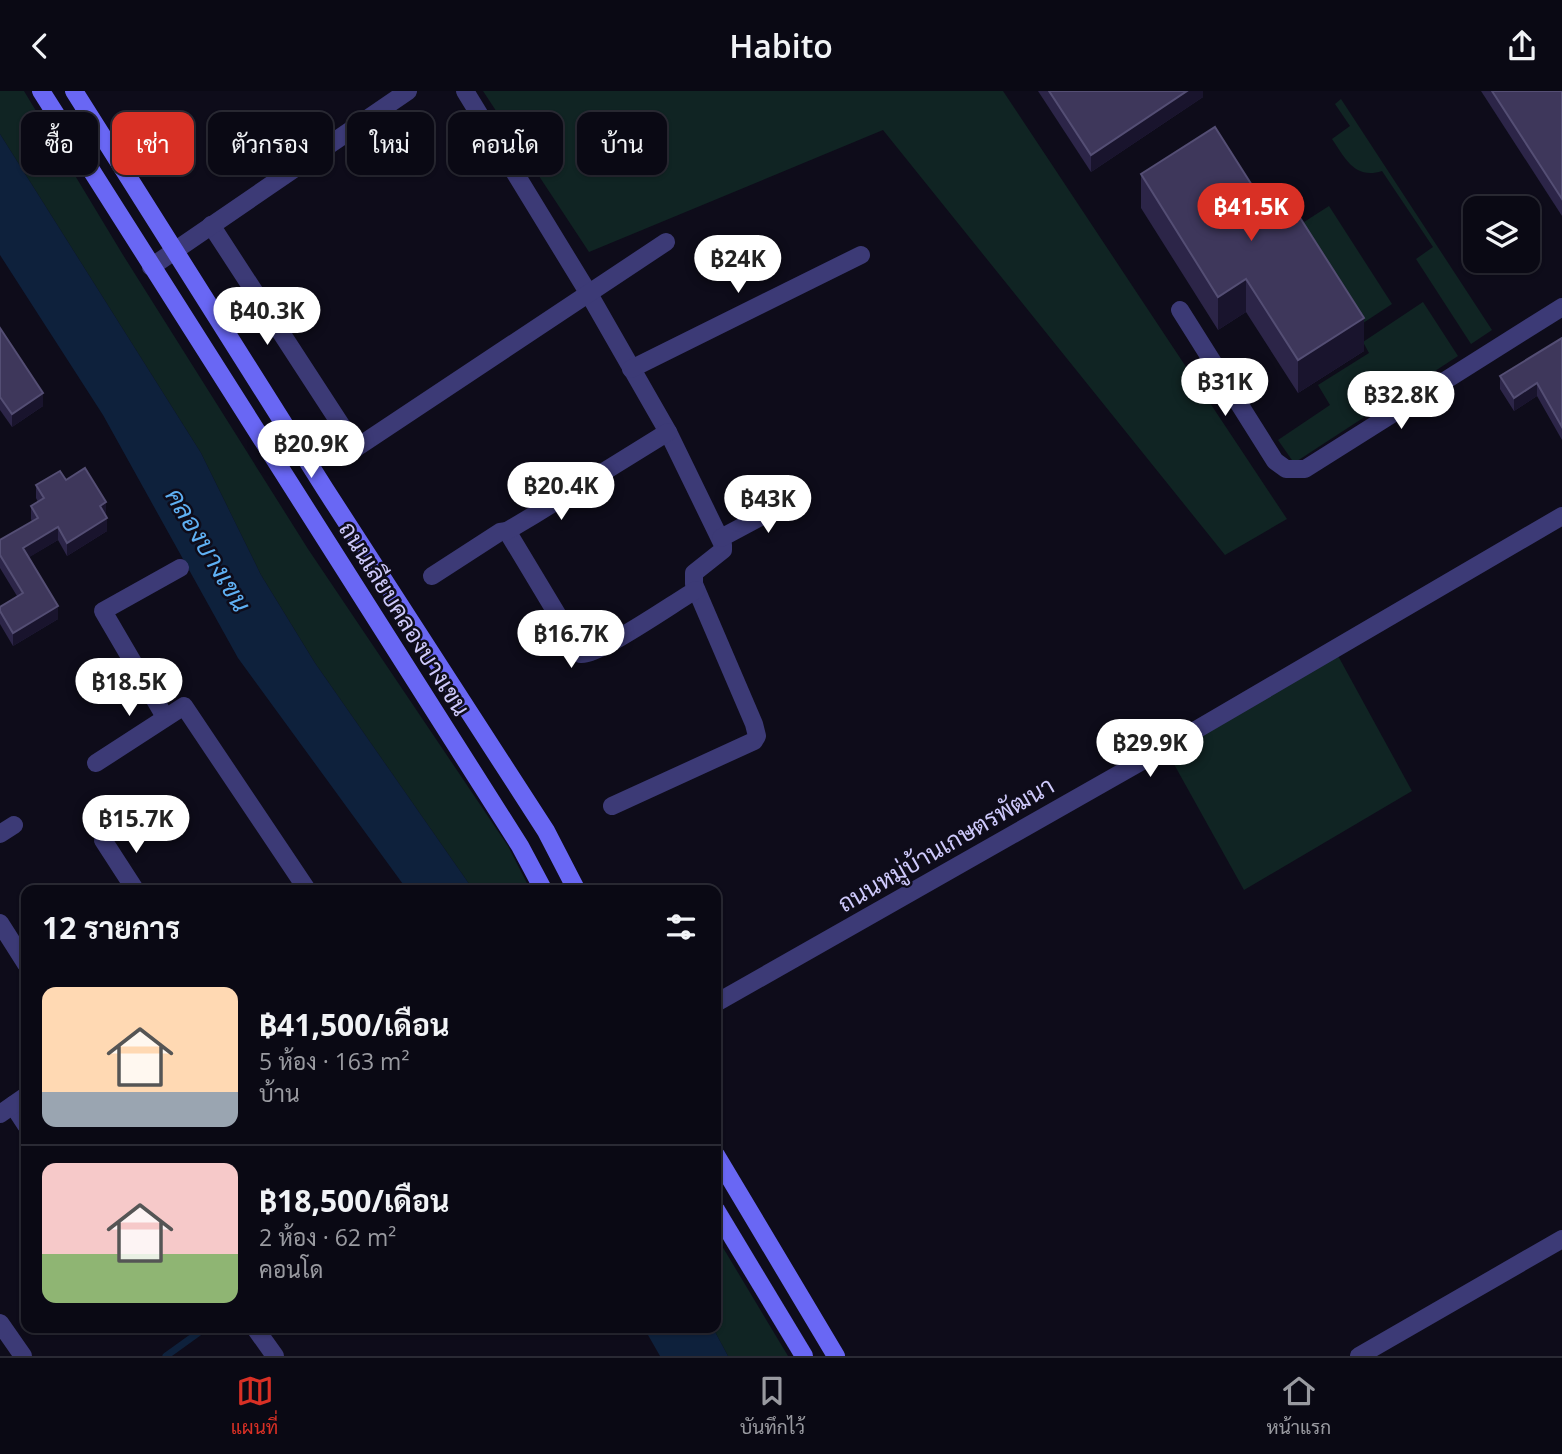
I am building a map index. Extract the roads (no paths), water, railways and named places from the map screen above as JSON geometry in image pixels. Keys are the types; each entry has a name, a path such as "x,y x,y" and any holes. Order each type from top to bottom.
{"main road":[{"name":"ถนนเลียบคลองบางเขน","path":"41,91 513,834 541,885"},
{"name":"ถนนเลียบคลองบางเขน","path":"74,91 395,599 546,831 574,885"},
{"path":"721,1163 836,1356"},
{"path":"721,1218 804,1356"},
{"path":"759,1283 784,1268"}],"street":[{"path":"151,267 408,91"},
{"path":"466,91 589,293 667,432 721,538 723,550 692,576 757,736 754,741 612,806"},
{"path":"211,225 356,448 666,241"},
{"path":"631,369 861,255"},
{"path":"1180,310 1275,461 1286,469 1306,469 1562,307"},
{"path":"432,576 667,432"},
{"path":"721,538 796,498"},
{"name":"ถนนหมู่บ้านเกษตรพัฒนา","path":"721,1000 1166,748 1562,516"},
{"path":"507,531 581,654 587,654 604,645 696,590"},
{"path":"165,717 103,611 180,568"},
{"path":"96,764 184,706 304,885"},
{"path":"103,840 132,885"},
{"path":"0,923 21,956"},
{"path":"1359,1356 1562,1240"},
{"path":"0,1323 23,1356"},
{"path":"259,1333 275,1356"}],"water":[{"name":"คลองบางเขน","path":"0,134 21,167 21,175 26,175 201,453 261,575 315,663 470,885 404,885 238,658 103,415 0,255"},
{"path":"647,1333 716,1333 728,1356 660,1356"}],"waterway":[{"path":"166,1356 198,1333"}]}
